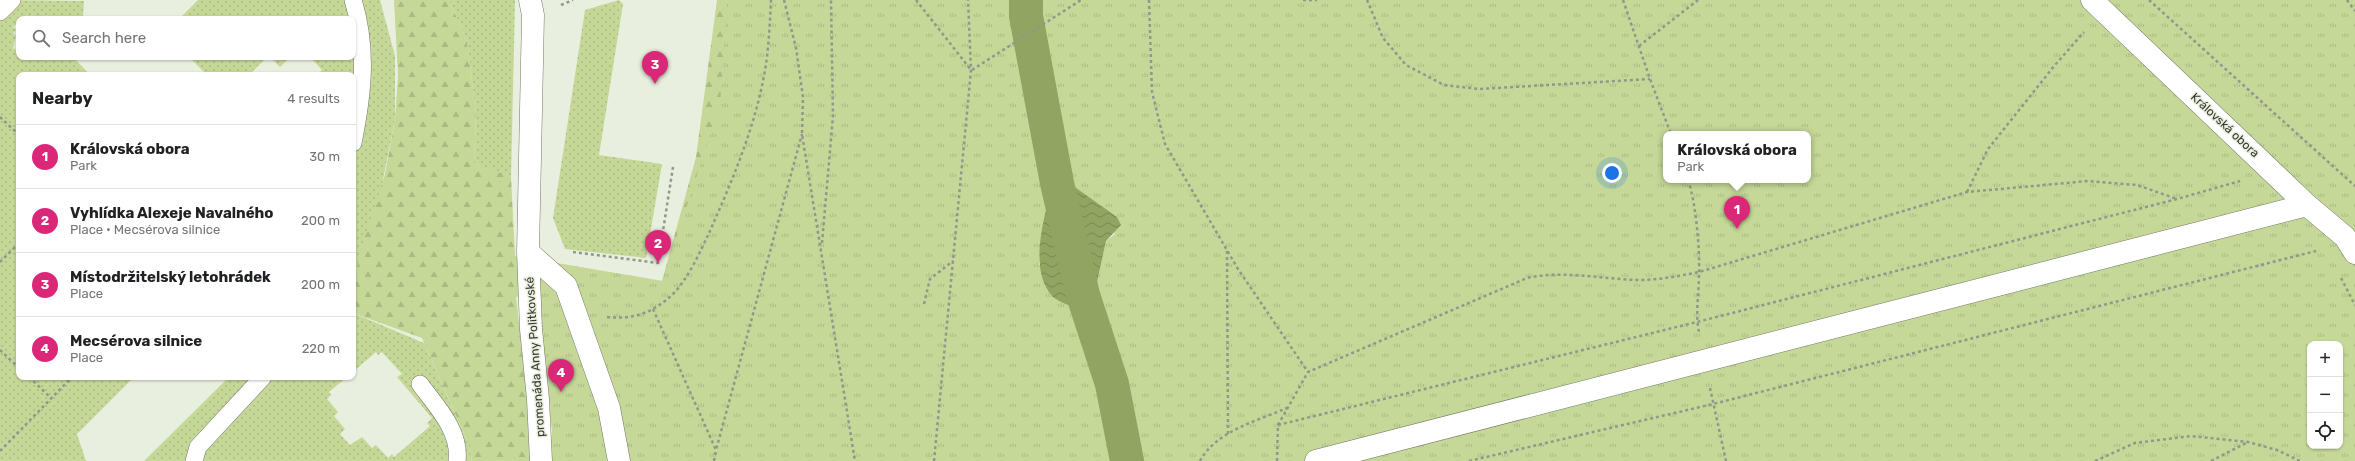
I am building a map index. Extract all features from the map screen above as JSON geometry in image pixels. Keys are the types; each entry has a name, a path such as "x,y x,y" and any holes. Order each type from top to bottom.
{"street":[{"name":"promenáda Anny Politkovské","path":"530,0 533,15 528,250 531,329 538,406 540,461"},
{"name":"Královská obora","path":"2098,5 2308,205 2345,237 2355,253"},
{"path":"1316,461 2308,205"},
{"path":"528,250 566,286 609,408 619,461"}],"lane":[{"path":"0,12 12,0"},
{"path":"353,0 363,48 363,88 356,126"},
{"path":"194,461 198,447 261,380"},
{"path":"420,384 447,421 456,443 457,461"}],"path":[{"path":"604,317 627,319 653,309 674,293 697,258 722,205 750,132 766,64 771,0"},
{"path":"784,0 796,48 803,97 802,134 822,247 855,461"},
{"path":"822,247 833,116 831,0"},
{"path":"916,0 971,70"},
{"path":"934,461 971,70 968,0"},
{"path":"971,70 1081,0"},
{"path":"1149,0 1152,92 1163,137 1227,251 1308,372"},
{"path":"1303,0 1317,0"},
{"path":"1367,0 1383,38 1406,65 1444,85 1479,89 1650,79"},
{"path":"1623,0 1670,131"},
{"path":"1639,46 1698,0"},
{"path":"2149,0 2355,186"},
{"path":"2348,0 2355,11"},
{"path":"1967,192 1988,149 2055,65 2098,5"},
{"path":"0,117 16,133"},
{"path":"714,461 802,134"},
{"path":"528,250 658,263 673,167"},
{"path":"1278,425 1697,322 2177,199 2273,171"},
{"path":"1277,461 1278,425 1308,372 1527,278 1560,275 1638,280 1663,279 1699,272 1967,192 2088,181 2137,185 2177,199"},
{"path":"1689,183 1693,202 1699,272 1697,322"},
{"path":"0,262 16,246"},
{"path":"1468,461 1713,404 2293,255 2320,250"},
{"path":"1227,251 1228,434"},
{"path":"924,304 930,279 953,261"},
{"path":"653,309 716,450"},
{"path":"0,350 16,365"},
{"path":"32,380 51,398"},
{"path":"0,451 69,380"},
{"path":"1200,461 1204,453 1228,434 1287,408"},
{"path":"1717,416 1726,461"},
{"path":"2095,461 2135,443 2191,436 2248,442 2277,450 2300,461"},
{"path":"2211,461 2248,442"}],"green space":[{"path":"0,0 84,1 83,16 16,16 16,24 13,27 16,30 13,33 16,36 13,48 16,50 16,60 76,60 87,72 16,72 16,380 131,380 77,434 86,461 0,461"},
{"path":"198,0 380,0 395,56 395,119 378,205 356,280 356,72 320,72 322,70 313,60 356,60 356,16 182,16"},
{"path":"394,0 449,0 467,41 476,113 474,163 511,177 515,256 662,281 696,157 717,0 970,0 550,412 529,295 516,297 530,416 530,461 472,461 469,445 422,338 356,314 356,270 367,229 385,174 395,119 398,76"},
{"path":"449,0 515,0 511,177 474,164 476,113 467,41"},
{"path":"619,0 623,4 599,155 662,164 646,258 565,249 553,218 585,10"},
{"path":"727,0 2355,0 2355,461 550,461 552,431 532,259 662,281 720,105","holes":["1055,173 1083,194 1115,234 1106,241 1093,301 1039,265 1042,237"]},
{"path":"192,60 264,60 252,72 204,72"},
{"path":"273,60 287,60 280,67"},
{"path":"356,314 424,343 469,445 472,461 144,461 226,380 343,380 329,392 331,395 327,399 338,412 334,416 345,429 340,434 350,445 362,437 372,448 376,445 388,458 392,454 394,457 430,426 427,423 432,418 397,377 402,374 382,352 378,355 376,352 356,369"}],"water":[{"path":"1055,173 1117,217 1121,225 1106,241 1093,301 1078,309 1053,297 1045,285 1041,270 1039,254 1041,237"}],"waterway":[{"path":"1026,0 1026,16 1057,183 1083,295 1112,384 1127,461"}],"place":[{"name":"Místodržitelský letohrádek","path":"655,84"},
{"name":"Královská obora","path":"1737,229"},
{"name":"Vyhlídka Alexeje Navalného","path":"658,263"},
{"name":"Mecsérova silnice","path":"561,392"}]}
